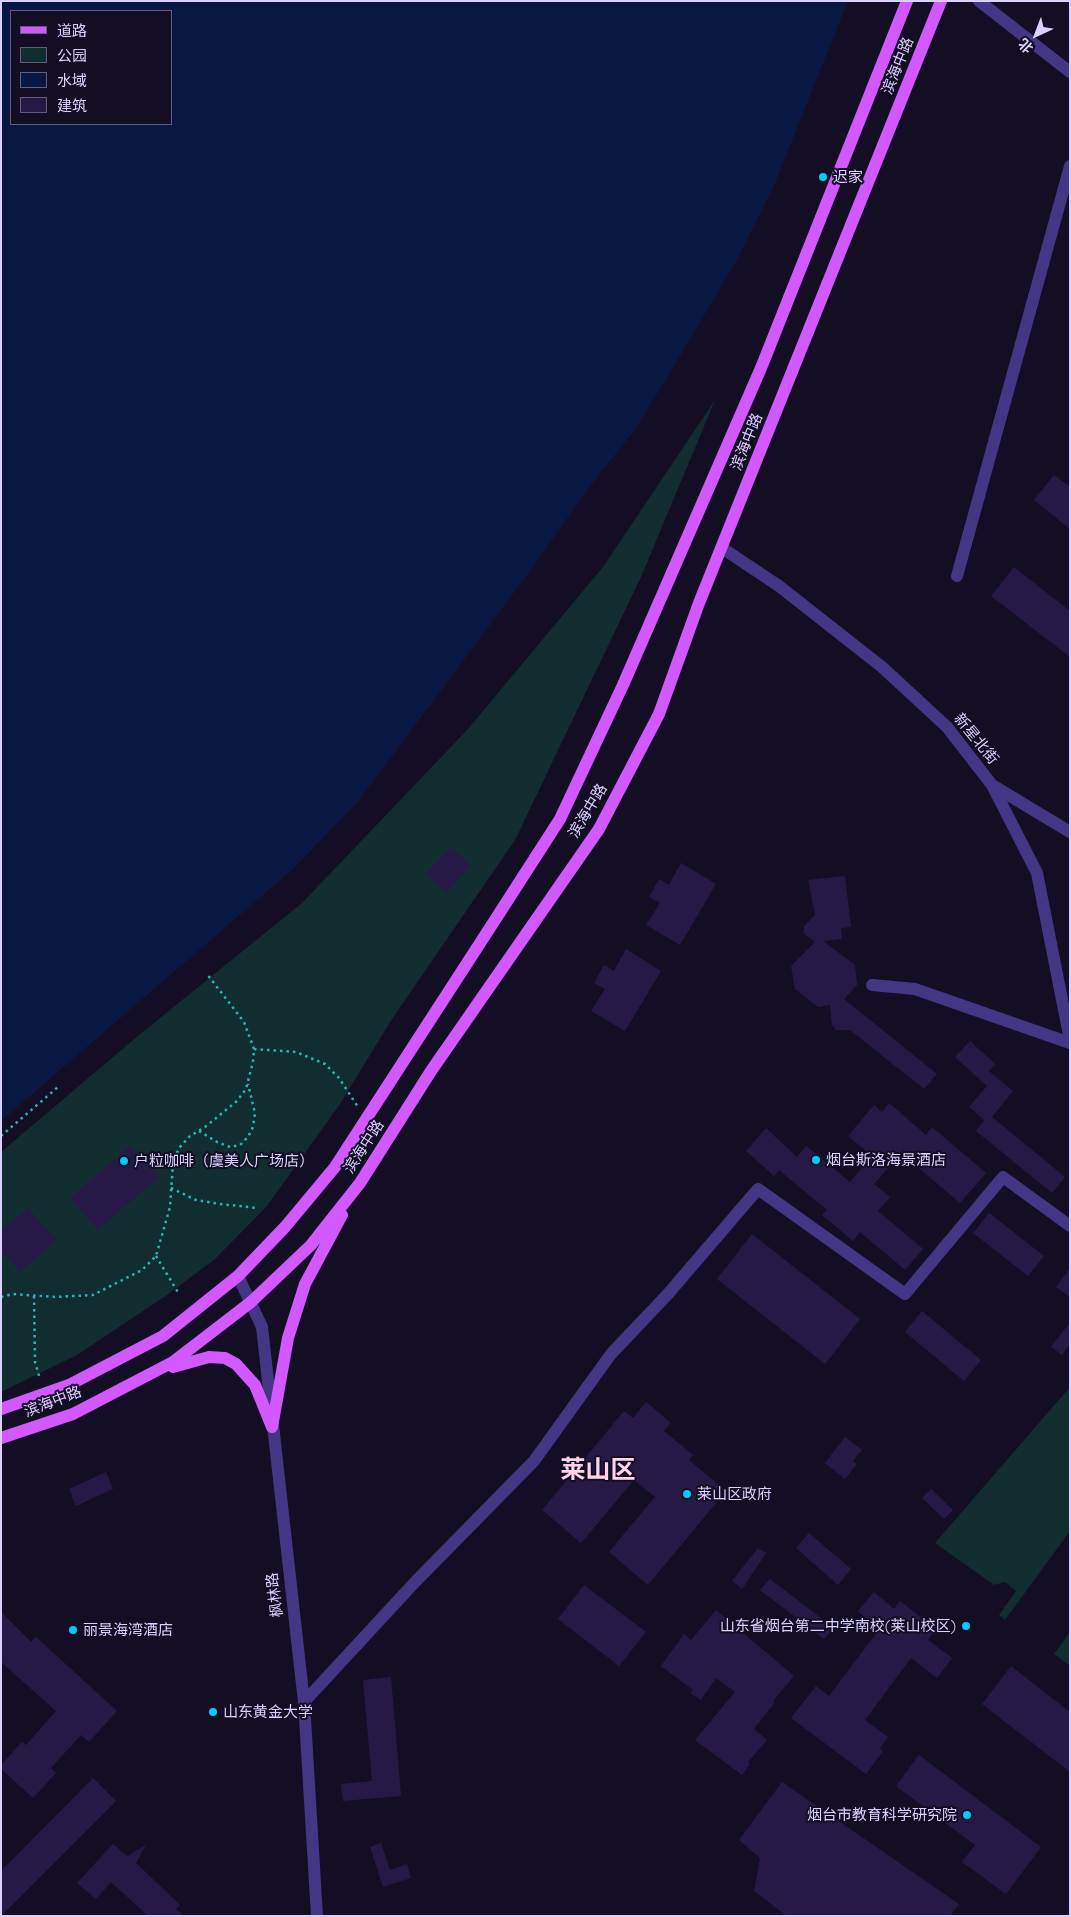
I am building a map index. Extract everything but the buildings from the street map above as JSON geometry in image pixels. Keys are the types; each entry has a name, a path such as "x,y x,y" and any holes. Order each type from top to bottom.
{"main road":[{"name":"滨海中路","path":"1,1409 69,1385 163,1336 238,1276 285,1227 335,1168 560,819 623,685 745,404 907,1"},
{"name":"滨海中路","path":"1,1438 73,1414 173,1362 251,1302 311,1245 360,1183 431,1071 599,829 659,714 699,603 941,1"},
{"path":"272,1427 288,1338 305,1284 360,1183"},
{"path":"129,1386 179,1364 209,1357 225,1358 236,1364 255,1385 272,1427"}],"street":[{"path":"979,1 1070,72"},
{"path":"957,576 1070,166"},
{"name":"新星北街","path":"722,548 779,586 882,667 947,727 992,785 1037,873 1070,1042"},
{"path":"992,785 1070,832"},
{"path":"872,986 915,989 1070,1042"},
{"path":"304,1702 416,1581 534,1461 611,1354 667,1295 758,1189 905,1294 1002,1177 1070,1226"},
{"name":"枫林路","path":"238,1276 262,1327 304,1702 317,1916"}],"path":[{"path":"1,1297 12,1294 93,1295 142,1270 156,1256 170,1207 173,1163 179,1148 190,1136 237,1102 247,1083 254,1049 244,1022 207,974"},
{"path":"254,1049 296,1052 325,1064 339,1078 358,1106"},
{"path":"199,1131 216,1142 230,1147 240,1145 248,1137 253,1127 255,1113 247,1083"},
{"path":"1,1136 58,1087"},
{"path":"171,1188 196,1200 258,1208"},
{"path":"156,1256 179,1294"},
{"path":"34,1295 33,1344 35,1362 40,1378"}],"green space":[{"path":"715,400 641,577 515,840 392,1019 340,1104 267,1206 215,1259 167,1295 77,1355 1,1392 1,1152 139,1035 302,903 468,729 603,567"},
{"path":"1070,1387 1070,1531 1005,1620 999,1615 1016,1591 1005,1582 994,1585 935,1543"},
{"path":"1070,1632 1070,1666 1054,1654"}],"water":[{"path":"1,1 848,1 773,188 737,260 636,428 588,489 527,575 357,803 292,870 1,1121"}],"place":[{"name":"迟家","path":"823,177"},
{"name":"烟台斯洛海景酒店","path":"816,1160"},
{"name":"户粒咖啡（虞美人广场店）","path":"124,1161"},
{"name":"莱山区政府","path":"687,1494"},
{"name":"山东省烟台第二中学南校(莱山校区)","path":"966,1626"},
{"name":"丽景海湾酒店","path":"73,1630"},
{"name":"山东黄金大学","path":"213,1712"},
{"name":"烟台市教育科学研究院","path":"967,1815"}],"district":[{"name":"莱山区","path":"598,1470"}]}
